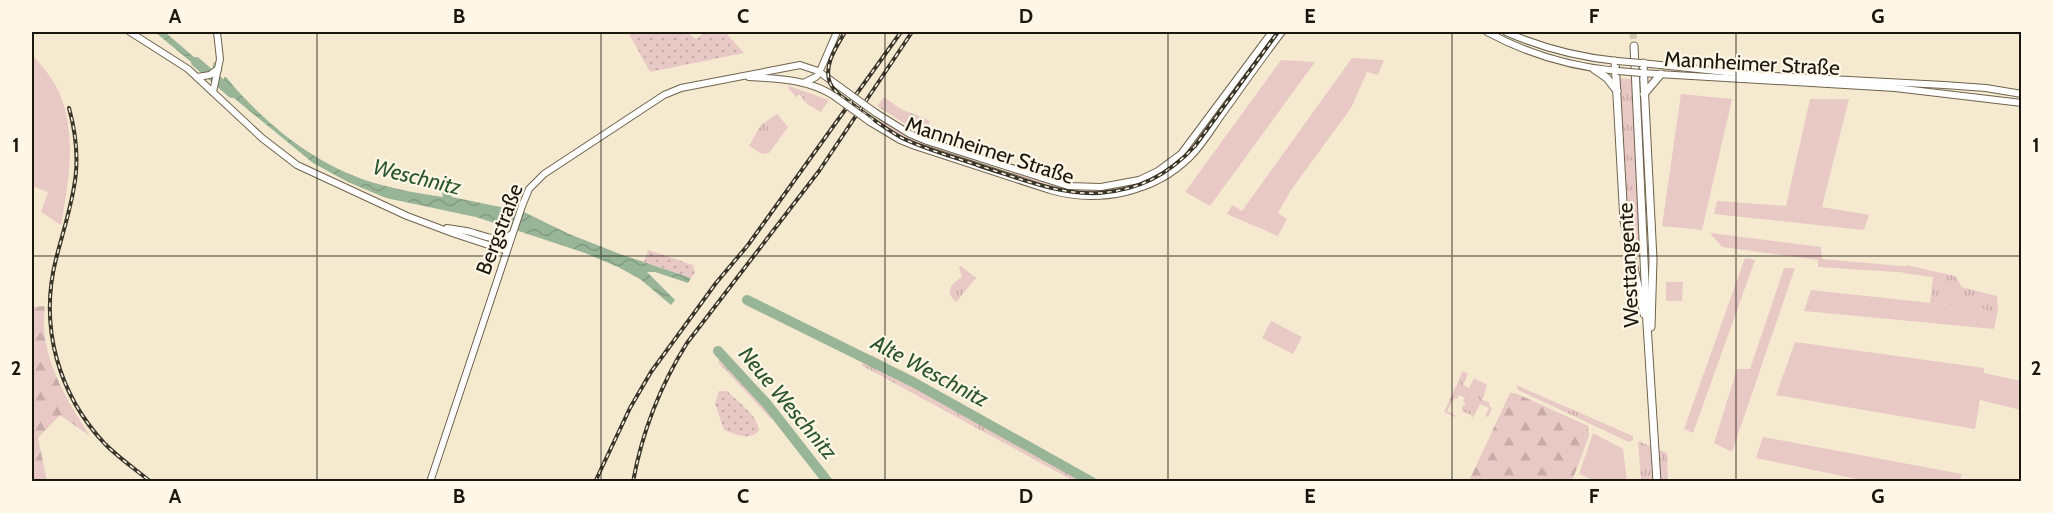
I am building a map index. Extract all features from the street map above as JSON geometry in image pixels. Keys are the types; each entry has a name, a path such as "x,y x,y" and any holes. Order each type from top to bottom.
{"main road":[{"path":"130,32 164,52 199,77 262,138 297,165 407,216 507,251"},
{"path":"213,91 219,68 220,51 217,32"},
{"path":"803,83 818,74 837,32"},
{"name":"Mannheimer Straße","path":"818,74 910,134 927,141 1052,182 1089,187 1127,184 1158,171 1181,154 1272,32"},
{"name":"Mannheimer Straße","path":"831,94 870,122 915,146 1067,195 1087,196 1126,192 1160,180 1190,157 1282,32"},
{"name":"Mannheimer Straße","path":"1486,32 1536,54 1575,66 1594,69 1895,88 2022,103"},
{"name":"Mannheimer Straße","path":"1506,32 1574,56 1754,75 1933,84 2022,94"},
{"name":"Westtangente","path":"1634,46 1657,482"},
{"path":"824,58 810,68 818,74 831,94"},
{"path":"1616,61 1624,222 1647,324"},
{"path":"1642,63 1653,259 1649,345"},
{"name":"Bergstraße","path":"430,482 529,189 544,174 664,95 681,87 745,77 786,67 800,65 810,68"},
{"path":"773,78 786,67"},
{"path":"199,77 210,75 219,68"},
{"path":"1594,69 1607,78 1617,91"},
{"path":"1644,94 1661,74"},
{"name":"Bergstraße","path":"745,77 773,78 803,83 831,94"},
{"path":"1992,98 1997,90"},
{"path":"1997,90 1999,99"},
{"path":"440,227 467,231 494,239 503,239 514,231"},
{"path":"494,239 507,251"}],"green space":[{"path":"628,32 687,32 696,39 705,32 725,32 744,53 650,72"},
{"path":"1264,46 1268,47 1201,141 1180,163 1147,184 1145,180 1167,168 1192,145"},
{"path":"32,54 47,72 59,92 68,124 69,175 61,225 41,212 48,192 32,186"},
{"path":"1352,58 1384,60 1378,75 1367,72 1351,108 1291,190 1278,213 1287,219 1278,236 1227,214 1232,205 1242,211"},
{"path":"1281,60 1315,62 1210,206 1185,192"},
{"path":"1619,78 1632,79 1639,241 1636,245 1631,242 1627,221"},
{"path":"789,86 829,100 821,112 807,104 799,94 796,97 788,88"},
{"path":"1681,94 1732,99 1702,230 1662,226"},
{"path":"884,97 899,108 930,121 927,130 918,132 877,106"},
{"path":"1810,99 1849,99 1822,207 1869,215 1864,230 1714,214 1717,201 1786,206"},
{"path":"777,114 788,127 769,153 762,154 749,146 761,125"},
{"path":"881,120 915,140 988,165 989,168 913,144 878,124"},
{"path":"1012,172 1066,186 1107,188 1122,186 1128,190 1077,194 1010,177"},
{"path":"1710,233 1821,247 1822,259 1913,267 1913,273 1818,267 1818,260 1722,247"},
{"path":"648,250 693,265 695,272 691,278 644,262"},
{"path":"1745,258 1755,260 1693,433 1684,429"},
{"path":"1906,265 1955,276 1962,287 1997,296 1998,309 1994,329 1984,328 1985,309 1930,303 1933,277 1903,273"},
{"path":"961,266 976,278 956,302 951,295 950,288 962,277 959,268"},
{"path":"1784,268 1795,268 1732,452 1714,443 1737,369 1750,369"},
{"path":"1666,282 1683,282 1682,301 1666,301"},
{"path":"1811,290 1986,309 1984,328 1804,311"},
{"path":"45,306 44,324 50,358 71,406 90,436 60,415 38,438 47,481 32,481 32,307"},
{"path":"1271,321 1302,337 1293,354 1262,338"},
{"path":"1795,342 1984,368 1984,373 2021,381 2021,410 1980,400 1975,429 1776,395"},
{"path":"721,355 774,416 771,419 718,362"},
{"path":"872,355 1097,481 1074,481 861,365"},
{"path":"1463,371 1468,374 1463,385 1469,388 1474,378 1487,385 1482,400 1490,403 1489,406 1492,408 1488,417 1485,416 1489,408 1480,404 1471,422 1473,416 1462,411 1462,405 1466,404 1463,402 1465,398 1459,395 1447,411 1456,416 1444,412"},
{"path":"1516,385 1633,436 1633,440 1629,442 1518,390"},
{"path":"719,391 727,391 747,409 758,425 759,431 747,436 724,430 715,404"},
{"path":"1510,393 1515,393 1588,426 1589,436 1572,481 1469,481"},
{"path":"1593,433 1623,449 1627,481 1596,481 1579,474"},
{"path":"1763,437 1962,474 1959,481 1866,481 1756,458"},
{"path":"1638,441 1667,453 1668,481 1641,481"}],"water":[{"path":"155,32 166,33 208,69 202,71"},
{"path":"224,77 287,137 342,171 392,188 443,197 442,192 450,192 452,197 524,212 569,234 691,278 688,283 655,272 647,272 675,300 671,305 640,279 585,253 476,217 386,198 348,182 313,163 223,89"}],"waterway":[{"name":"Weschnitz","path":"196,62 232,93"},
{"path":"213,71 214,63"},
{"name":"Alte Weschnitz","path":"747,300 913,382 1092,482"},
{"name":"Neue Weschnitz","path":"718,351 767,404 828,482"}],"tunnel":[{"path":"1633,32 1634,46"}],"railway":[{"path":"845,32 828,69 830,83 842,97 890,131 931,150 1039,185 1084,193 1114,191 1140,184 1163,173 1185,156 1195,146 1278,32"},
{"path":"595,482 630,408 651,372 716,283 748,245 901,32"},
{"path":"633,482 641,445 653,410 668,376 687,343 819,171 912,32"},
{"path":"69,108 74,130 76,167 71,202 51,284 52,334 57,358 64,381 89,424 110,449 151,482"}]}
